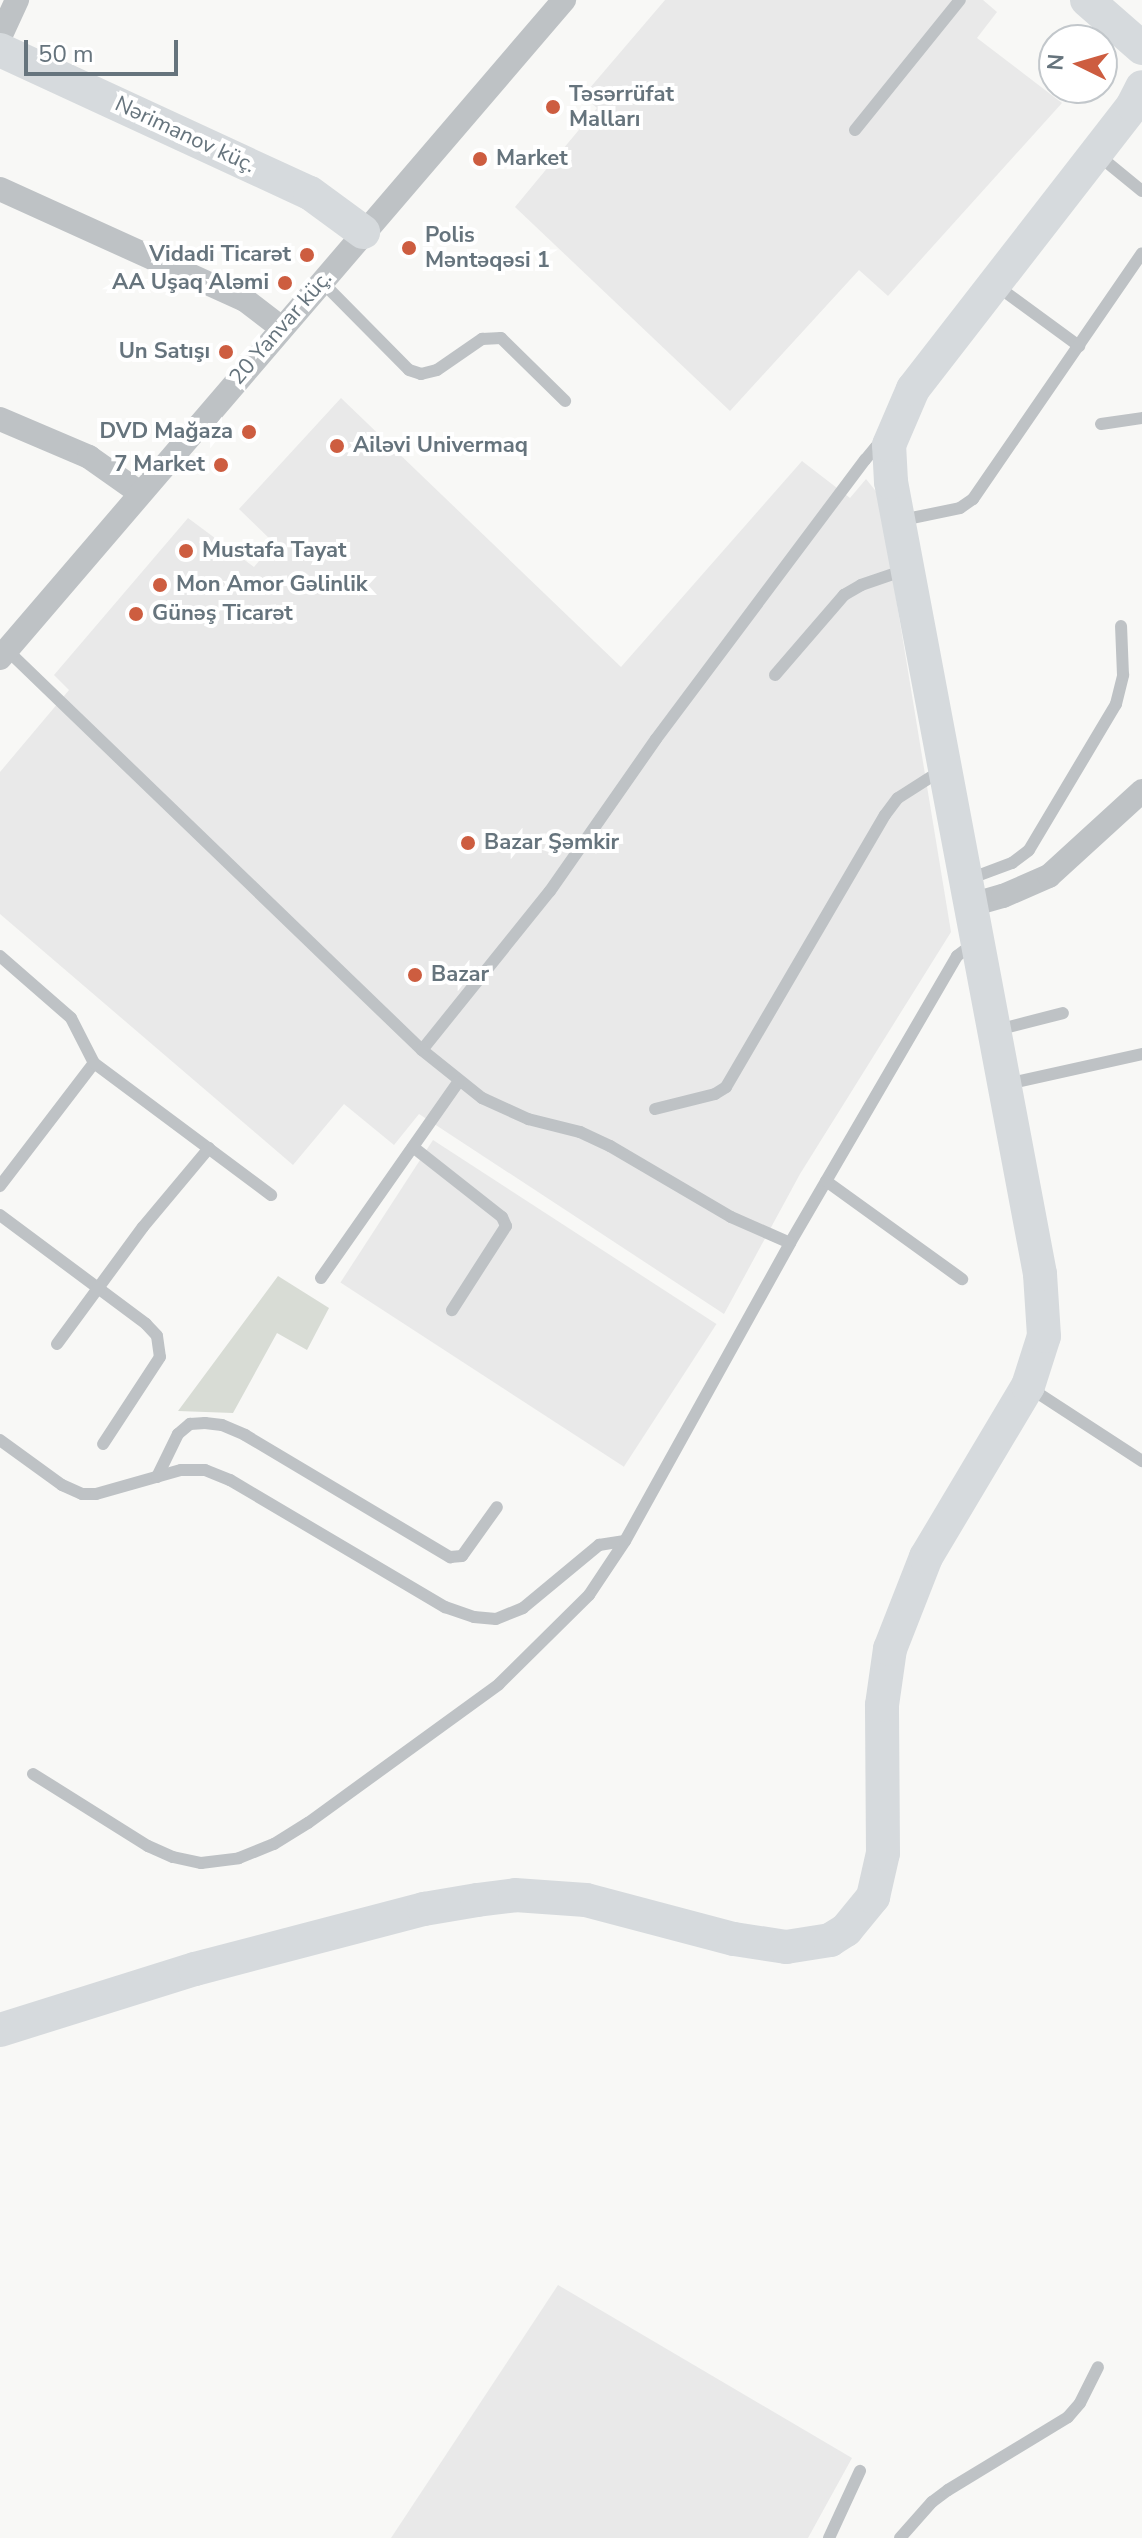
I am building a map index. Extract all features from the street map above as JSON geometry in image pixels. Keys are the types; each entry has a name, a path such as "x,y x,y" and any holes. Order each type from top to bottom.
{"street":[{"path":"0,37 17,0"},
{"path":"1087,0 1142,48"},
{"name":"20 Yanvar küç.","path":"4,654 363,232 552,4"},
{"name":"Nərimanov küç.","path":"0,50 310,193 363,232"},
{"path":"0,2030 231,1959 424,1909 490,1898 553,1895 586,1900 774,1946 807,1946 846,1930 873,1897 883,1853 882,1705 890,1649 905,1604 950,1513 1028,1386 1044,1336 1044,1313 899,521 889,445 913,389 1133,105 1142,87"},
{"path":"0,189 245,300 280,327"},
{"path":"0,419 89,457 140,493"},
{"path":"968,892 1003,896 1049,876 1142,791"}],"lane":[{"path":"855,130 960,0"},
{"path":"1095,154 1142,191"},
{"path":"899,521 960,508 973,499 1142,253"},
{"path":"321,281 409,370 421,374 437,370 482,339 501,338 565,401"},
{"path":"994,284 1079,346"},
{"path":"1101,424 1142,418"},
{"path":"422,1050 550,891 656,739 865,460 876,447 889,445"},
{"path":"775,675 844,595 861,585 908,569"},
{"path":"968,892 1029,850 1116,704 1123,675 1121,626"},
{"path":"4,654 458,1082 482,1098 528,1119 580,1132 610,1146 731,1217 790,1243"},
{"path":"655,1109 715,1094 726,1087 885,815 898,798 945,769"},
{"path":"33,1774 148,1846 173,1857 201,1863 239,1858 274,1844 308,1823 499,1684 589,1595 625,1541 790,1243 957,956 969,947"},
{"path":"0,956 71,1018 94,1063 271,1195"},
{"path":"994,1031 1063,1013"},
{"path":"1004,1085 1142,1054"},
{"path":"0,1186 94,1063"},
{"path":"321,1278 458,1082"},
{"path":"413,1147 502,1217 506,1226 452,1310"},
{"path":"57,1344 209,1148"},
{"path":"826,1181 962,1279"},
{"path":"0,1215 146,1324 157,1336 160,1357 103,1444"},
{"path":"1028,1386 1142,1461"},
{"path":"157,1477 178,1434 190,1424 205,1423 222,1425 245,1435 450,1557 462,1556 497,1507"},
{"path":"0,1440 62,1485 82,1494 96,1494 157,1477 205,1470 230,1480 445,1607 474,1617 496,1619 523,1608 599,1545 625,1541"},
{"path":"900,2538 932,2502 948,2490 1068,2417 1080,2403 1098,2367"},
{"path":"829,2538 860,2471"}],"shaded area":[{"path":"665,0 983,0 997,12 977,38 1038,85 1038,104 1061,104 888,296 859,270 730,411 515,207 597,108 583,96"},
{"name":"Bazar Şəmkir","path":"341,398 621,667 802,461 850,498 866,479 879,495 951,932 800,1174 724,1314 419,1114 394,1145 344,1104 293,1165 0,914 0,772 69,690 54,675 188,518 254,567 274,543 239,509"},
{"path":"433,1140 716,1324 624,1467 340,1283"},
{"path":"278,1276 329,1308 307,1350 277,1333 233,1413 178,1411"},
{"path":"558,2285 852,2458 808,2538 391,2538"}],"place":[{"name":"Təsərrüfat Malları","path":"553,107"},
{"name":"Market","path":"480,159"},
{"name":"Polis Məntəqəsi 1","path":"409,248"},
{"name":"Vidadi Ticarət","path":"307,255"},
{"name":"AA Uşaq Aləmi","path":"285,283"},
{"name":"Un Satışı","path":"226,352"},
{"name":"DVD Mağaza","path":"249,432"},
{"name":"Ailəvi Univermaq","path":"337,446"},
{"name":"7 Market","path":"221,465"},
{"name":"Mustafa Tayat","path":"186,551"},
{"name":"Mon Amor Gəlinlik","path":"160,585"},
{"name":"Günəş Ticarət","path":"136,614"},
{"name":"Bazar Şəmkir","path":"468,843"},
{"name":"Bazar","path":"415,975"}]}
